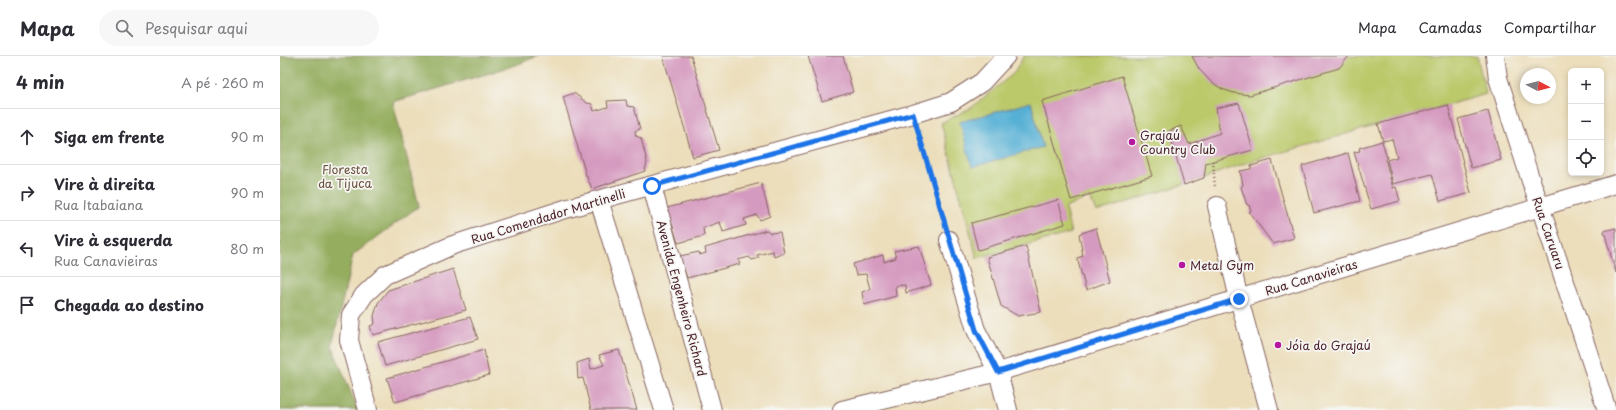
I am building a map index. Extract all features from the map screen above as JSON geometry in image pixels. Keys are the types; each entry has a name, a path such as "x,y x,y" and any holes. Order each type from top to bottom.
{"street":[{"name":"Rua Comendador Martinelli","path":"368,410 349,340 351,316 364,295 385,275 453,245 565,209 913,114 951,102 982,82 1006,56"},
{"name":"Rua Caruaru","path":"1494,56 1498,78 1531,181 1609,401"},
{"name":"Rua Canavieiras","path":"842,410 998,372 1616,184"},
{"name":"Avenida Engenheiro Richard","path":"652,186 712,410"},
{"path":"599,200 664,410"},
{"path":"1217,206 1239,299 1269,410"},
{"path":"949,240 976,330 998,372 1008,410"}],"path":[{"path":"913,114 949,240"},
{"path":"1213,161 1217,206"}],"green space":[{"name":"Floresta da Tijuca","path":"280,56 538,56 516,65 393,102 419,206 353,255 332,346 358,410 280,410"},
{"name":"Grajaú Country Club","path":"1024,56 1477,56 1486,94 1252,161 1204,178 1096,212 1090,197 1065,208 1071,233 977,258 941,123 971,108 1014,73"}],"water":[{"path":"1031,102 1043,147 972,167 960,122"}],"building":[{"path":"663,56 691,56 719,150 693,157"},
{"path":"808,56 843,56 853,92 822,101"},
{"path":"1192,56 1349,56 1339,68 1250,95 1234,93 1222,89 1211,82 1199,69"},
{"path":"1122,76 1152,176 1071,200 1042,101"},
{"path":"574,93 587,103 592,104 594,111 608,107 607,101 626,100 627,106 634,107 640,129 635,131 636,136 641,138 647,162 645,171 592,189 586,175 563,97"},
{"path":"1239,103 1253,150 1206,163 1204,178 1184,185 1169,131 1181,126 1189,144 1220,133 1216,108"},
{"path":"1448,105 1471,193 1440,201 1432,174 1393,184 1387,160 1397,157 1392,139 1383,141 1378,124"},
{"path":"1488,111 1501,160 1471,168 1458,119"},
{"path":"1382,141 1393,188 1396,187 1400,201 1371,209 1354,152 1360,151 1359,148"},
{"path":"1348,153 1360,201 1314,213 1302,166"},
{"path":"1272,160 1294,238 1273,244 1249,212 1251,211 1249,205 1247,205 1241,187 1243,185 1240,171 1251,169 1251,166"},
{"path":"761,183 770,216 760,220 757,215 744,219 746,225 723,232 720,222 703,228 704,236 678,243 667,208"},
{"path":"1058,200 1065,224 978,250 971,223"},
{"path":"1096,228 1110,281 1086,290 1077,258 1083,256 1079,234"},
{"path":"1616,228 1616,273 1604,231"},
{"path":"767,230 770,233 780,232 784,253 774,257 773,251 757,255 759,258 752,260 749,257 738,260 740,264 687,278 680,256 699,252 700,255 706,253 705,248"},
{"path":"919,246 931,285 906,293 905,285 895,286 896,296 864,305 862,292 870,289 866,274 856,275 853,264 883,255 884,262 896,258 894,251"},
{"path":"1026,246 1041,312 1018,316 1001,306 987,257"},
{"path":"453,269 466,310 373,335 370,326 375,324 374,316 378,303 388,290"},
{"path":"470,317 478,339 385,366 378,342"},
{"path":"484,350 489,375 395,402 387,378"},
{"path":"619,350 637,410 591,410 583,378 578,379 577,363 589,359 591,369 604,365 599,355"}],"place":[{"name":"Grajaú Country Club","path":"1132,142"},
{"name":"Metal Gym","path":"1182,265"},
{"name":"Jóia do Grajaú","path":"1278,345"}],"route":[{"path":"652,186 913,114 976,330 998,372 1239,299"}]}
